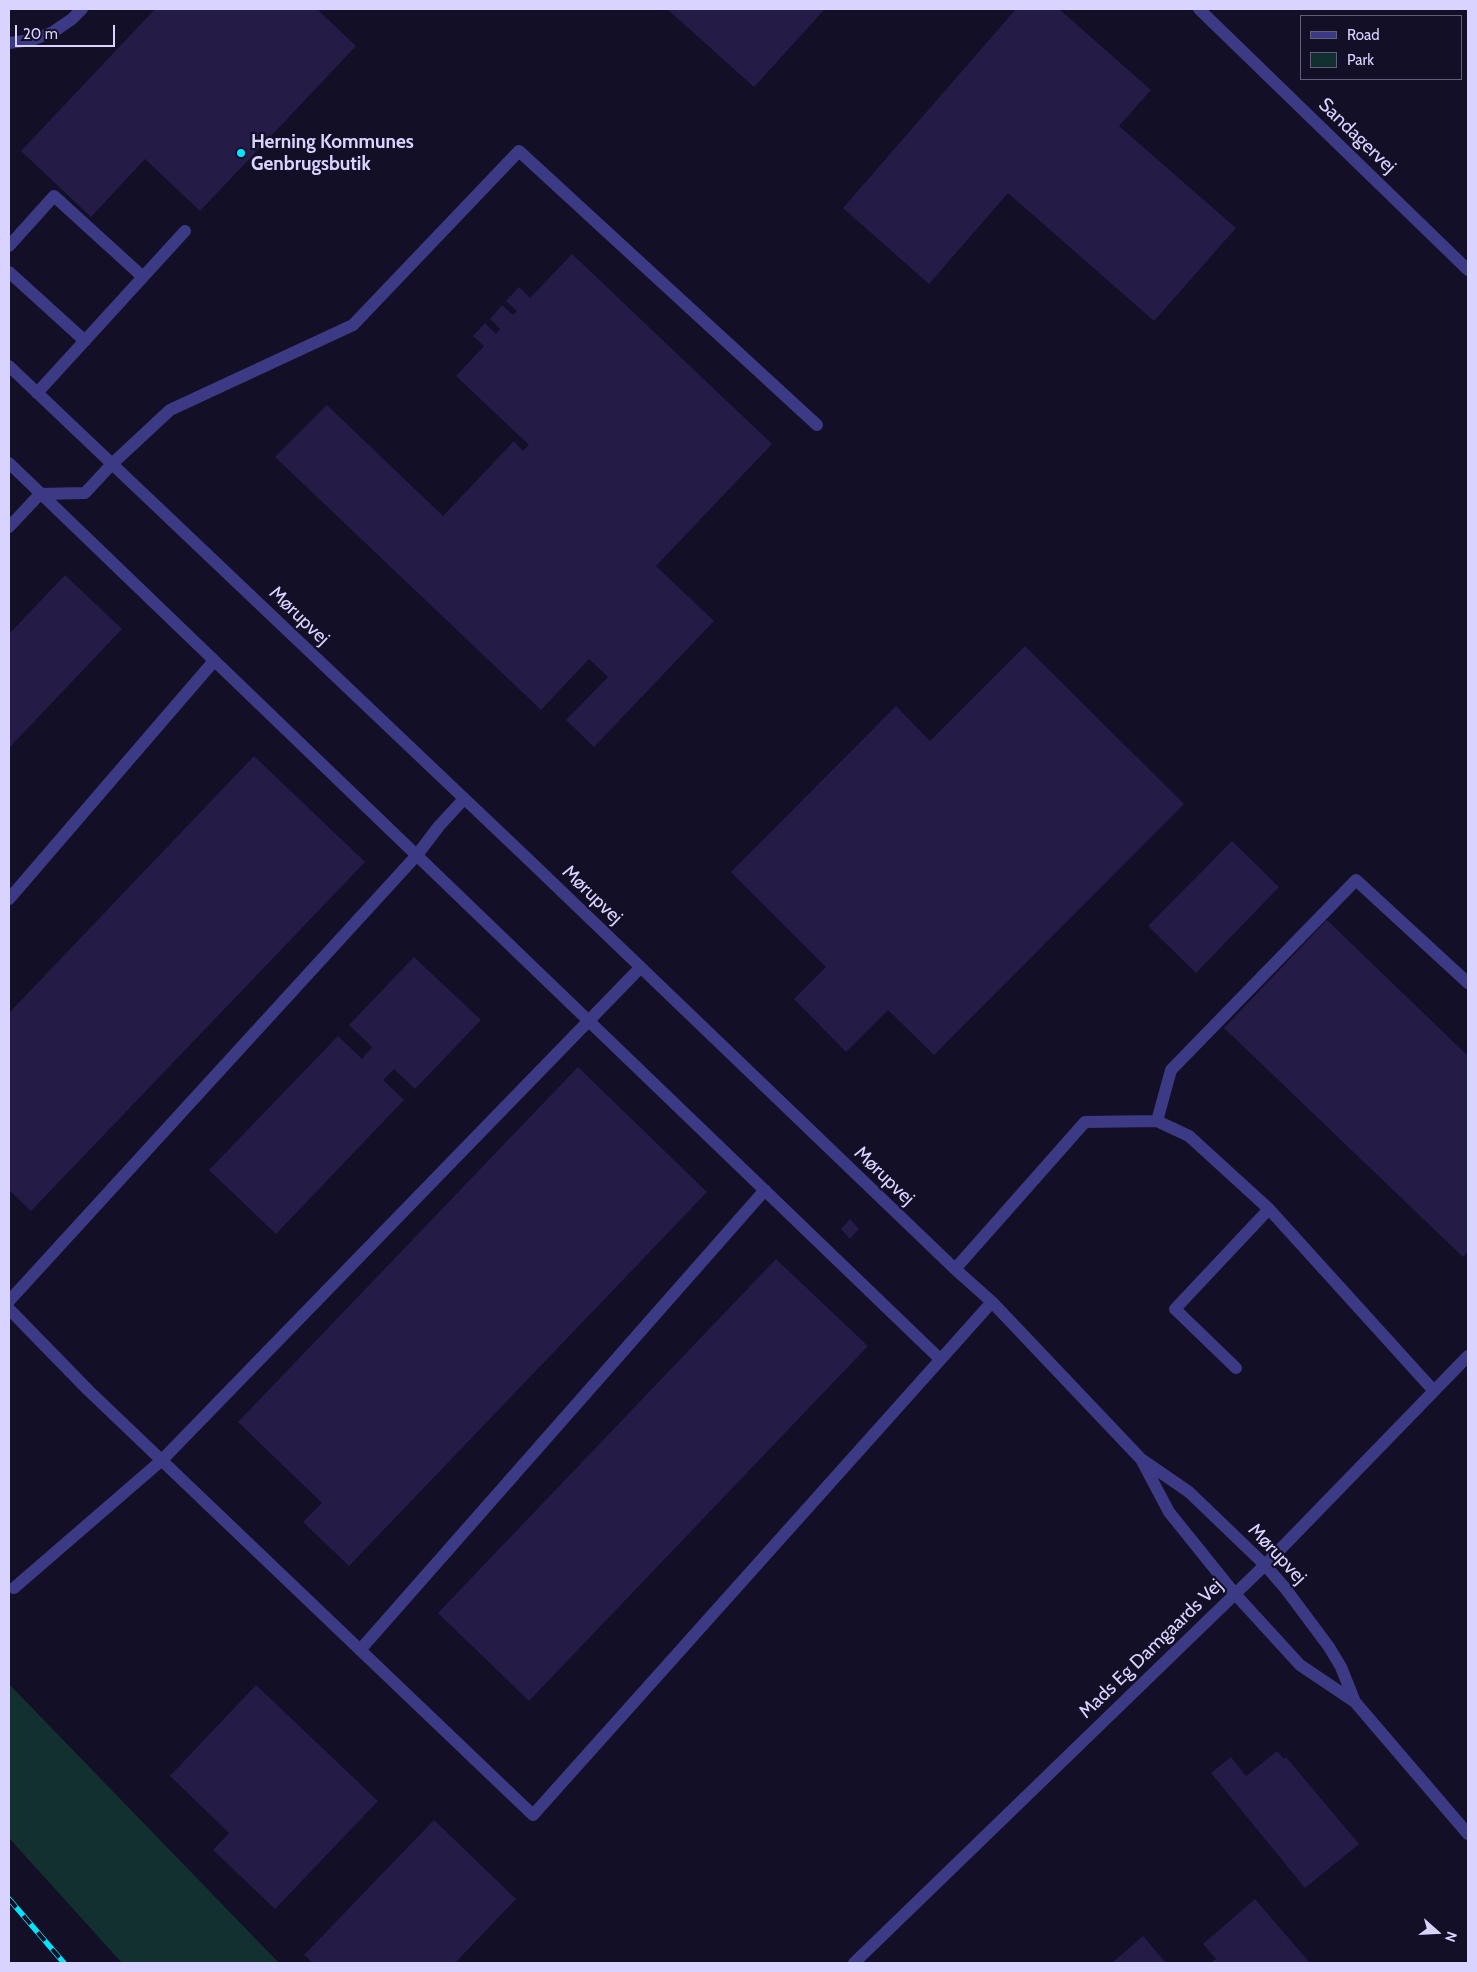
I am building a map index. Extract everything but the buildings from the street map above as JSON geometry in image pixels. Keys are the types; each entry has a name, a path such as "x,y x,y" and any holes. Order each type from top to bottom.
{"street":[{"path":"9,43 32,40 53,32 72,19 82,9"},
{"name":"Sandagervej","path":"1199,9 1468,270"},
{"path":"9,527 40,494 85,493 112,464 170,410 353,325 519,151 817,425"},
{"path":"9,246 54,196 143,277"},
{"path":"37,393 185,231"},
{"path":"9,272 84,341"},
{"name":"Mørupvej","path":"9,366 955,1269 992,1302 1141,1459 1189,1492 1265,1565 1285,1588 1329,1647 1355,1702"},
{"path":"9,463 940,1358"},
{"path":"9,899 214,661"},
{"path":"9,1301 417,855 439,826 464,799"},
{"path":"1157,1121 1171,1070 1356,880 1468,983"},
{"path":"14,1588 162,1460 640,968"},
{"path":"955,1269 1085,1122 1157,1121 1189,1136 1269,1209 1434,1391"},
{"path":"360,1650 765,1190"},
{"path":"1236,1368 1175,1309 1269,1209"},
{"path":"9,1309 88,1390 533,1814 992,1302"},
{"name":"Mads Eg Damgaards Vej","path":"854,1963 1265,1565 1468,1356"},
{"name":"Mørupvej","path":"1141,1459 1169,1512 1235,1594 1300,1665 1355,1702 1468,1834"}],"green space":[{"path":"9,1684 279,1963 122,1963 9,1838"}],"railway":[{"path":"9,1899 64,1963"}],"place":[{"name":"Herning Kommunes Genbrugsbutik","path":"241,153"}]}
